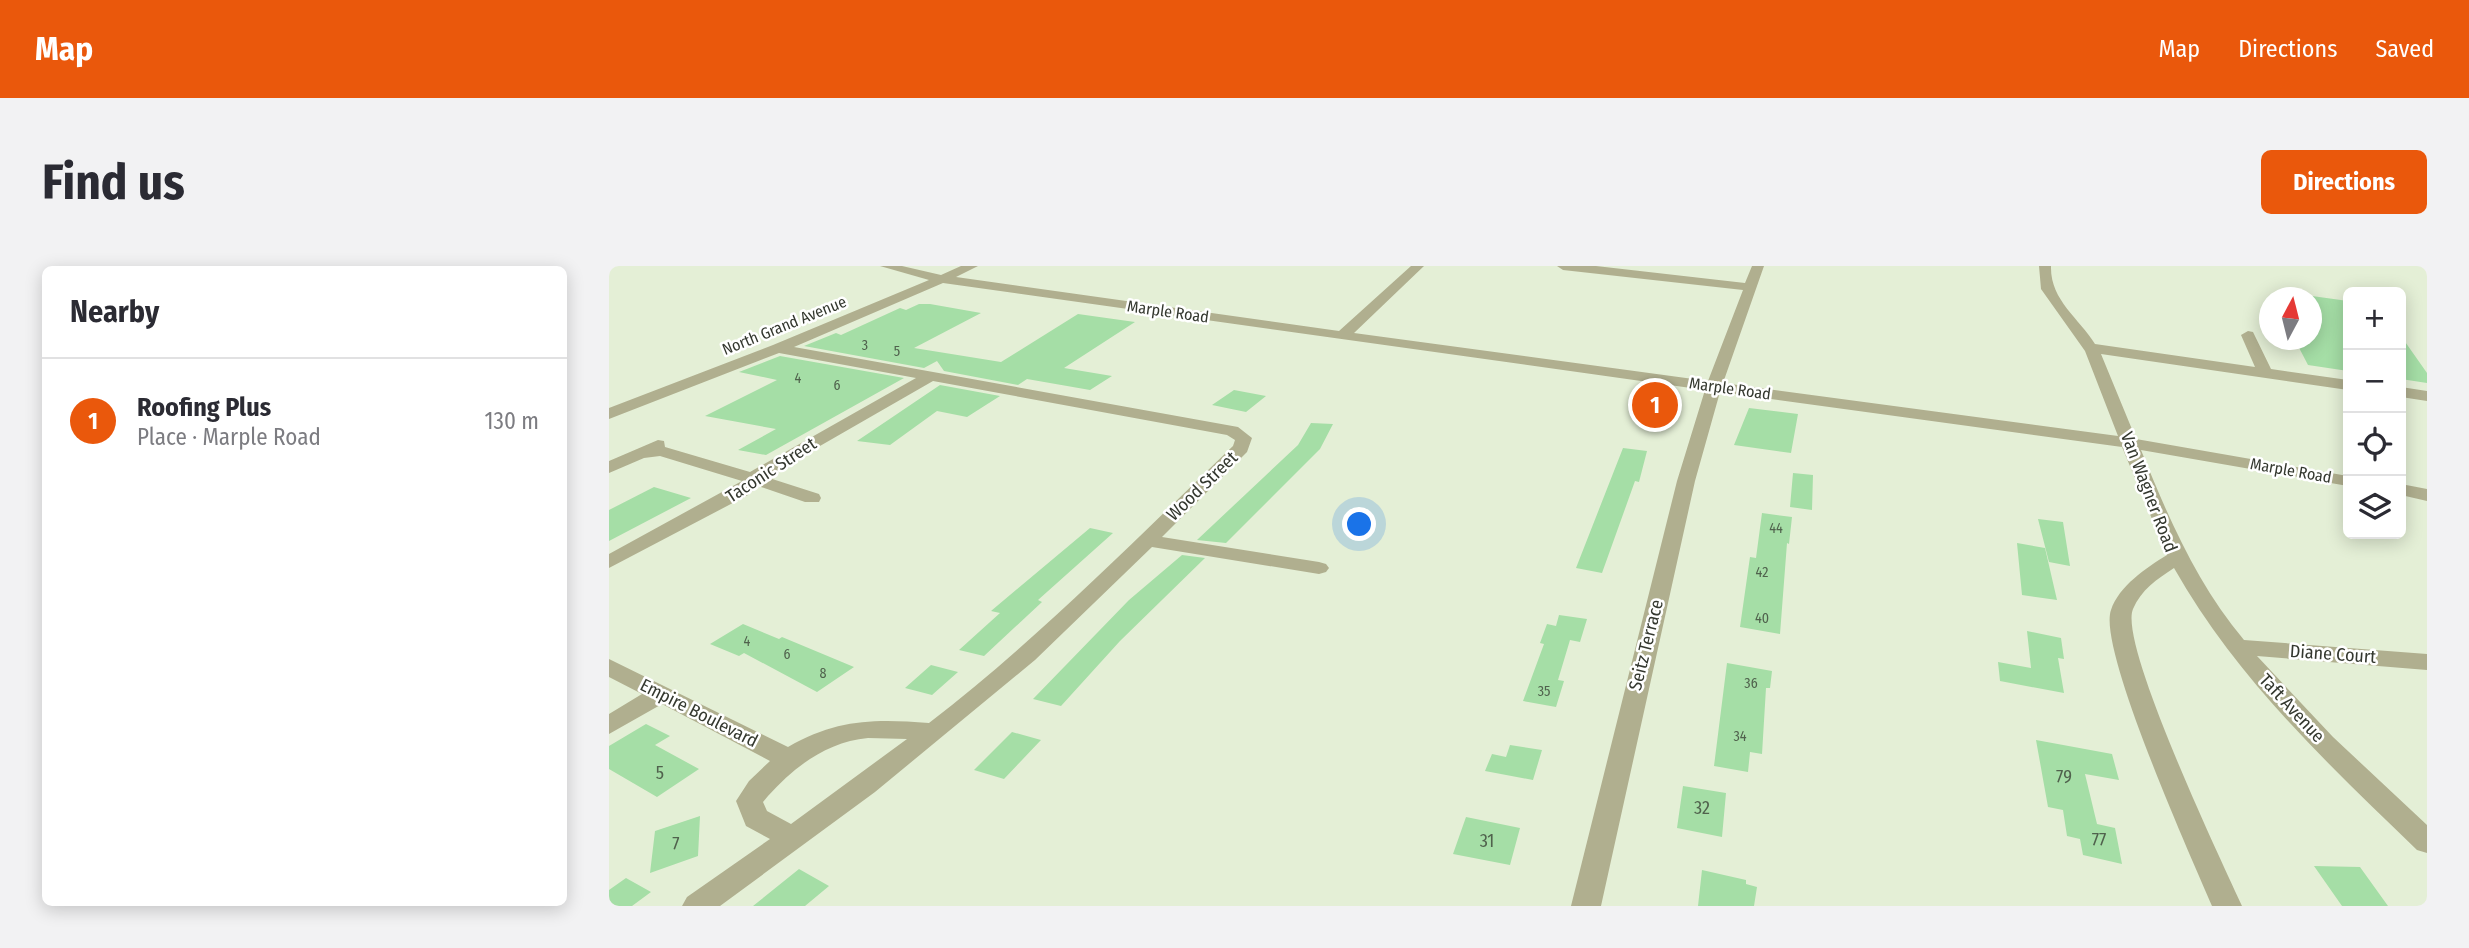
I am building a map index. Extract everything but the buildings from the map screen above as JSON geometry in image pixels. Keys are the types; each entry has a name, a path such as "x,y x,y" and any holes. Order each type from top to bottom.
{"street":[{"name":"Marple Road","path":"886,266 943,279 2130,443 2343,480"},
{"name":"North Grand Avenue","path":"609,414 778,348 972,266"},
{"path":"1343,335 1418,266"},
{"path":"1563,266 1749,287"},
{"name":"Seitz Terrace","path":"1586,906 1686,481 1714,386 1758,266"},
{"name":"Van Wagner Road","path":"2045,266 2046,282 2051,296 2091,348 2178,556 2144,578 2121,611 2124,649 2158,745 2227,906"},
{"path":"2248,335 2266,374"},
{"name":"Wood Street","path":"697,906 793,839 934,732 1059,626 1241,448 1244,438 1232,431 778,348"},
{"path":"2091,348 2343,384"},
{"name":"Taconic Street","path":"609,562 741,491 752,482 752,478 931,376"},
{"path":"2406,393 2427,396"},
{"path":"609,468 645,453 668,439"},
{"path":"645,453 660,451 680,455 812,498"},
{"path":"2406,491 2427,495"},
{"path":"1147,540 1319,568"},
{"name":"Taft Avenue","path":"2178,556 2210,609 2258,674 2328,748 2427,842"},
{"name":"Diane Court","path":"2238,647 2427,662"},
{"name":"Empire Boulevard","path":"609,667 789,760"},
{"path":"609,725 661,694"},
{"path":"793,839 756,817 749,801 763,781 789,760 825,740 856,730 934,732"}],"place":[{"name":"Roofing Plus","path":"1655,405"}]}
